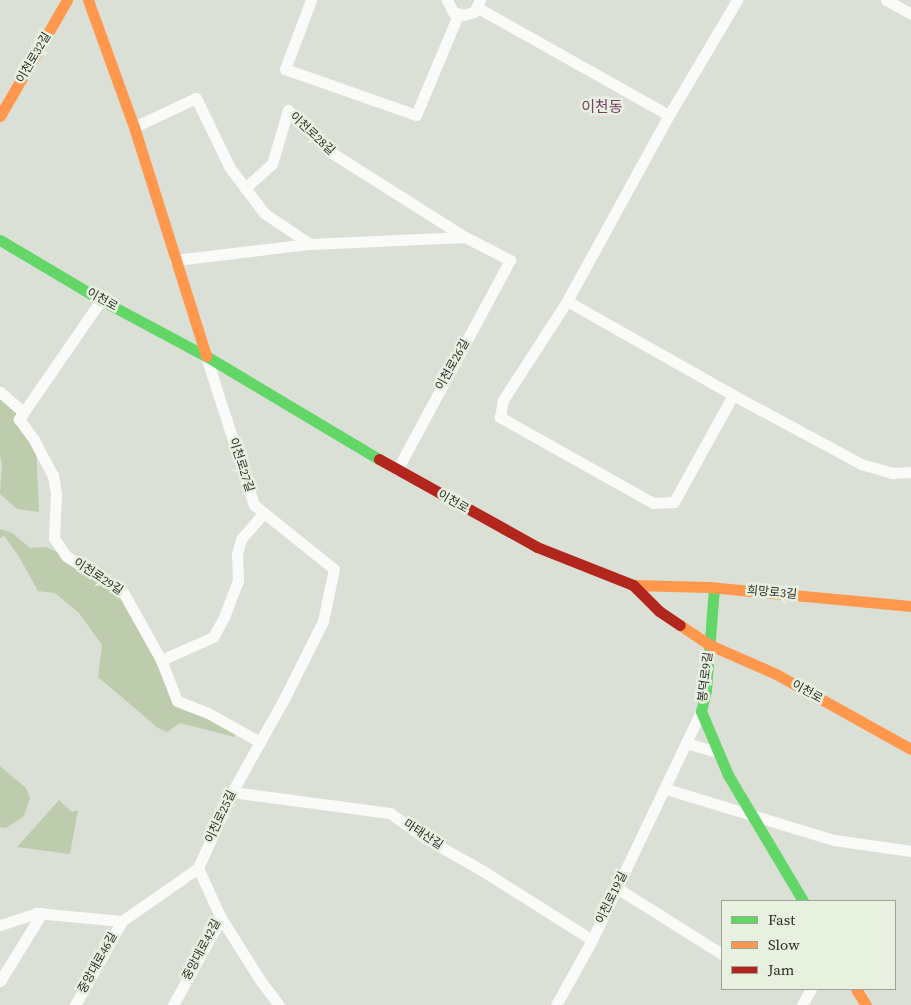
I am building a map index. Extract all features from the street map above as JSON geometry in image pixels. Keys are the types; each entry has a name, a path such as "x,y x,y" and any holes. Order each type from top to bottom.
{"street":[{"name":"이천로32길","path":"0,116 67,0"},
{"path":"88,0 134,127 206,356"},
{"path":"311,0 286,69 416,115 458,15"},
{"path":"447,0 450,8 458,15 469,14 479,4 669,114"},
{"path":"733,395 674,502 653,503 500,417 503,400 567,301 669,114 737,0"},
{"path":"886,0 911,14"},
{"path":"134,127 196,98 230,168 264,213 310,244"},
{"name":"이천로28길","path":"245,188 272,164 288,110 332,153 465,237 510,260"},
{"name":"이천로28길","path":"175,260 310,244 465,237"},
{"name":"이천로","path":"0,240 101,300 206,356 396,470 537,547 633,585 659,611 710,645 776,674 911,749"},
{"name":"이천로26길","path":"396,470 510,260"},
{"path":"0,392 23,412 101,300"},
{"path":"567,301 733,395 862,464 893,473 911,472"},
{"name":"이천로27길","path":"206,356 254,505 334,569"},
{"name":"이천로29길","path":"23,412 19,419 34,440 53,476 56,495 54,538 66,556 123,592 162,660 177,701 208,713 260,742"},
{"path":"162,660 214,637 238,581 237,554 242,539 264,513"},
{"name":"이천로25길","path":"198,868 232,792 284,699 323,621 334,569"},
{"name":"희망로3길","path":"633,585 714,588 911,606"},
{"name":"봉덕로9길","path":"714,588 710,645 701,711 718,752 750,816 802,900"},
{"name":"이천로19길","path":"556,1005 592,940 666,789 701,711"},
{"path":"686,743 718,752"},
{"path":"666,789 834,840 911,851"},
{"name":"마태산길","path":"232,792 390,813 425,838 483,871 592,940"},
{"path":"0,925 36,913 122,921 198,868"},
{"name":"중앙대로42길","path":"173,1005 221,918 198,868"},
{"path":"617,888 721,953"},
{"path":"0,981 42,913"},
{"path":"221,918 260,980 279,1005"},
{"name":"중앙대로46길","path":"75,1005 122,921"},
{"path":"857,990 866,1005"},
{"path":"802,1005 810,992"}],"green space":[{"path":"0,392 23,412 21,432 36,444 39,512 17,509 0,494 2,463 0,456"},
{"path":"0,529 12,533 30,548 46,547 66,556 123,592 177,701 238,730 234,737 180,723 167,732 158,728 98,677 102,645 79,613 55,593 38,591 18,555 4,536 0,538"},
{"path":"0,766 26,788 30,798 24,816 6,828 0,827"},
{"path":"59,800 72,812 78,810 70,854 17,847"}],"traffic: fast":[{"path":"0,240 101,300 206,356 379,459"},
{"path":"714,588 706,690 701,711 728,775 802,900"}],"traffic: slow":[{"path":"0,116 67,0"},
{"path":"88,0 134,127 206,356"},
{"path":"633,585 709,587 911,606"},
{"path":"680,625 710,645 776,674 911,749"},
{"path":"857,990 866,1005"}],"traffic: jam":[{"path":"379,459 537,547 633,585 659,611 680,625"}],"district":[{"name":"이천동","path":"602,107"}]}
